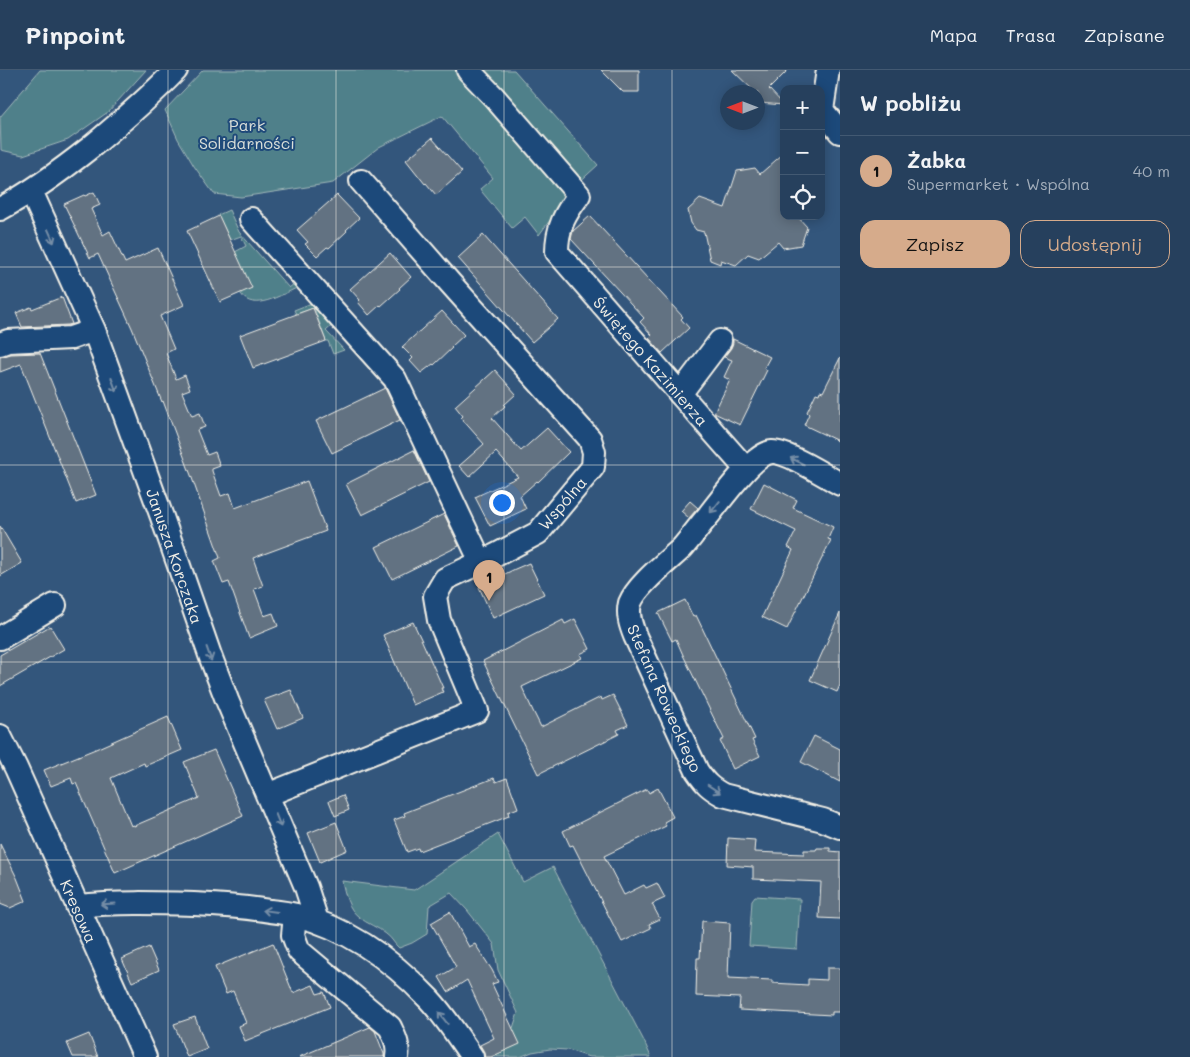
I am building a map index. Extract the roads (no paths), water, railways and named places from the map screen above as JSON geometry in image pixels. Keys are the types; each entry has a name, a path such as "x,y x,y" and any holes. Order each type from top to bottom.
{"street":[{"path":"2,204 31,191 70,163 147,99 176,70"},
{"name":"Świętego Kazimierza","path":"468,70 494,96 579,195 566,214 560,228 557,252 746,469"},
{"path":"828,70 822,110 840,132"},
{"name":"Wspólna","path":"268,795 477,711 438,620 435,596 445,579 538,533 593,467 594,452 590,439 457,292 361,181"},
{"name":"Janusza Korczaka","path":"31,191 94,330 211,658 306,888 317,921"},
{"path":"251,219 395,379 481,562"},
{"path":"0,344 8,341 71,338 94,330"},
{"path":"680,394 720,341"},
{"name":"Stefana Roweckiego","path":"840,484 782,454 771,452 760,456 746,469 683,546 638,590 629,610 631,627 702,780 723,795 824,820 840,826"},
{"path":"0,638 55,605"},
{"name":"Kresowa","path":"0,736 7,767 77,906 145,1057"},
{"path":"77,906 114,903 236,906 295,914 317,921 373,950 396,969 430,1000 472,1057"},
{"path":"295,914 293,935 299,951 390,1028 396,1040 397,1057"}],"place":[{"name":"Żabka","path":"489,601"}],"park label":[{"name":"Park Solidarności","path":"247,133"}]}
